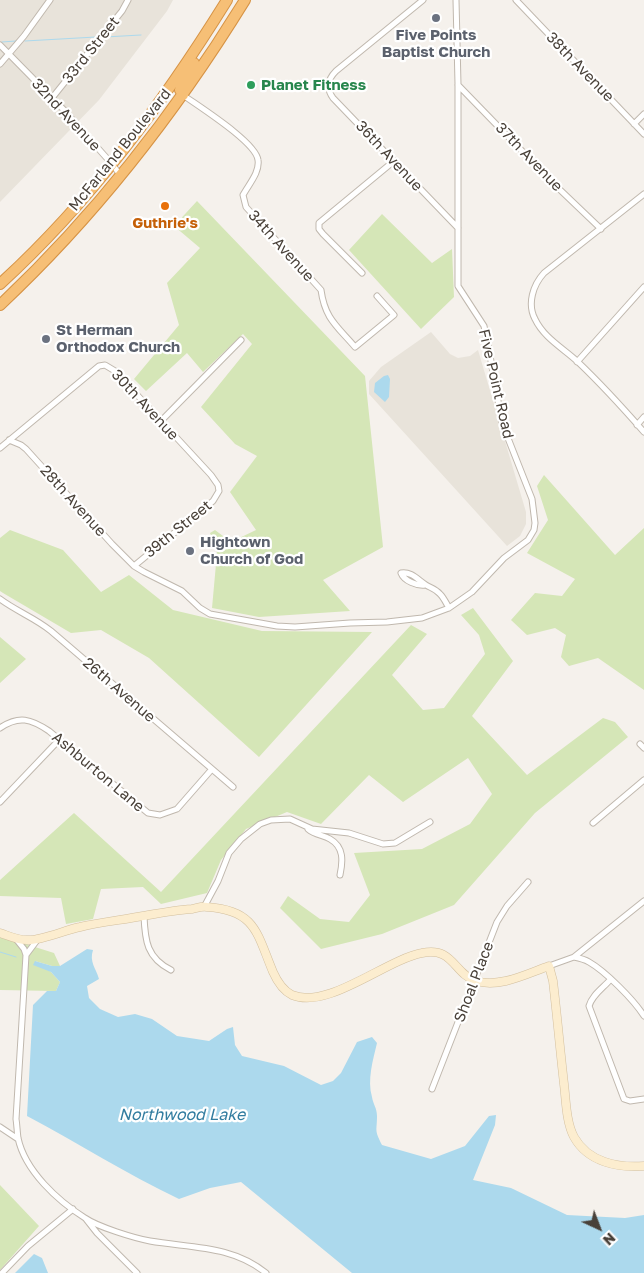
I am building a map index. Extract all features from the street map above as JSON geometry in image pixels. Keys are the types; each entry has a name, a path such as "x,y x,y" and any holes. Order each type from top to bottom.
{"highway":[{"name":"McFarland Boulevard","path":"0,284 60,223 112,164 155,108 198,46 226,0"},
{"name":"McFarland Boulevard","path":"0,305 53,253 122,176 183,96 245,0"},
{"path":"183,96 180,90 199,54 198,46"}],"street":[{"path":"0,64 50,0"},
{"name":"33rd Street","path":"52,98 122,11 128,0"},
{"name":"36th Avenue","path":"423,0 336,71 328,81 328,87 334,98 458,228"},
{"name":"Five Point Road","path":"134,566 182,591 200,608 210,614 277,626 295,627 387,622 422,618 449,608 472,592 504,558 528,540 534,530 532,500 502,423 490,350 484,326 458,286 456,0"},
{"name":"38th Avenue","path":"516,0 644,134"},
{"name":"32nd Avenue","path":"0,45 52,98 122,176"},
{"name":"37th Avenue","path":"458,84 555,185 601,229"},
{"name":"34th Avenue","path":"183,96 239,136 256,154 258,166 243,194 246,207 321,290 323,305 327,314 355,347 394,315 377,296"},
{"path":"634,124 644,114"},
{"path":"362,273 319,229 319,223 394,161"},
{"path":"644,194 544,273 537,282 532,294 531,306 540,328 552,342 577,362 644,432"},
{"path":"577,362 644,287"},
{"path":"160,421 241,340"},
{"name":"30th Avenue","path":"9,440 94,370 105,365 115,371 211,475 218,485 219,491"},
{"path":"637,424 644,417"},
{"path":"0,448 9,440"},
{"name":"28th Avenue","path":"9,440 21,445 30,454 134,566"},
{"name":"39th Street","path":"134,566 213,501 219,491"},
{"path":"399,572 405,572 412,579 421,580 425,585 436,589 442,595 449,608"},
{"name":"26th Avenue","path":"0,599 37,620 51,631 234,787"},
{"name":"Ashburton Lane","path":"0,728 10,722 29,720 39,724 148,813 160,815 177,808 212,769"},
{"path":"0,802 59,740"},
{"path":"593,823 644,780"},
{"path":"204,906 220,876 229,853 249,831 260,824 283,818 290,819 318,830 350,833 383,844 395,843 430,822"},
{"path":"306,826 316,834 330,839 340,850 343,858 340,875"},
{"name":"Shoal Place","path":"432,1089 497,922 507,906 528,882"},
{"path":"0,933 15,939 38,939 81,927 204,906 229,910 249,922 260,937 278,982 286,992 303,998 316,998 334,992 410,957 433,951 450,958 474,980 491,983 502,982 574,957 644,901"},
{"path":"144,916 147,941 152,958 171,970"},
{"path":"15,939 24,949 26,955"},
{"path":"26,955 38,939"},
{"path":"28,940 16,1118 18,1139 32,1168 42,1183 86,1219 147,1241 198,1247 231,1254 254,1264 266,1273"},
{"path":"584,949 587,961"},
{"path":"574,957 587,961 610,980 638,1007 644,1016"},
{"path":"549,966 553,980 566,1103 572,1132 586,1152 602,1161 619,1166 644,1166"},
{"path":"610,980 594,995 589,1006 624,1098 630,1101 644,1099"},
{"path":"0,1127 18,1139"},
{"path":"2,1273 28,1246 72,1209"},
{"path":"86,1219 98,1234 137,1273"}],"shaded area":[{"path":"0,0 173,0 167,11 99,100 0,202"},
{"path":"431,332 450,354 458,358 470,356 478,350 526,512 526,524 520,536 507,546 369,394 369,381 381,367"}],"green space":[{"path":"197,201 365,376 383,547 323,580 350,611 259,617 212,608 217,553 210,533 215,530 231,542 256,530 230,492 257,456 235,444 201,407 252,344 243,334 203,372 187,353 146,391 134,379 179,325 167,283 200,248 174,226"},
{"path":"382,214 432,263 452,249 454,297 421,329 349,250"},
{"path":"544,475 615,555 644,528 644,690 598,658 569,666 561,657 566,635 555,628 527,635 511,620 535,593 562,596 575,579 527,553 548,520 537,486"},
{"path":"10,530 63,550 101,592 129,575 173,610 262,631 372,632 259,757 149,658 101,630 71,633 0,591 0,538"},
{"path":"473,608 513,661 472,716 527,775 603,718 615,722 628,737 535,813 454,905 382,934 321,949 280,908 288,896 320,919 349,922 370,895 354,853 422,849 470,824 492,794 468,758 403,802 369,775 321,824 287,812 246,829 221,860 207,893 161,904 143,887 101,889 93,919 66,924 61,898 0,896 0,880 74,813 161,892 411,625 427,634 392,675 423,710 444,708 485,654 479,635 461,615"},
{"path":"0,637 26,659 0,683"},
{"path":"0,936 54,953 60,966 52,966 35,961 51,972 60,982 56,991 0,990"},
{"path":"0,1185 39,1226 0,1270"}],"water":[{"path":"388,375 390,379 389,397 385,402 374,392 375,383"},
{"name":"Northwood Lake","path":"87,949 93,950 92,962 99,979 87,986 89,998 100,1009 118,1017 135,1014 152,1019 177,1036 209,1041 233,1027 235,1045 242,1056 284,1066 321,1085 333,1081 341,1073 357,1042 372,1037 377,1043 370,1084 377,1113 376,1128 382,1145 431,1159 465,1146 489,1116 496,1115 495,1125 473,1180 511,1188 567,1215 625,1218 644,1215 644,1273 352,1273 241,1182 210,1188 179,1199 27,1116 33,1005 47,991 56,991 60,982 51,972 33,965 35,961 52,966 60,966"},
{"path":"34,1254 42,1258 48,1273 15,1273"}],"waterway":[{"path":"105,37 141,35"},
{"path":"25,41 96,37"},
{"path":"2,42 16,41"},
{"path":"0,952 16,957"}],"place":[{"name":"Five Points Baptist Church","path":"436,18"},
{"name":"Planet Fitness","path":"251,85"},
{"name":"Guthrie's","path":"165,206"},
{"name":"St Herman Orthodox Church","path":"46,339"},
{"name":"Hightown Church of God","path":"190,551"}]}
